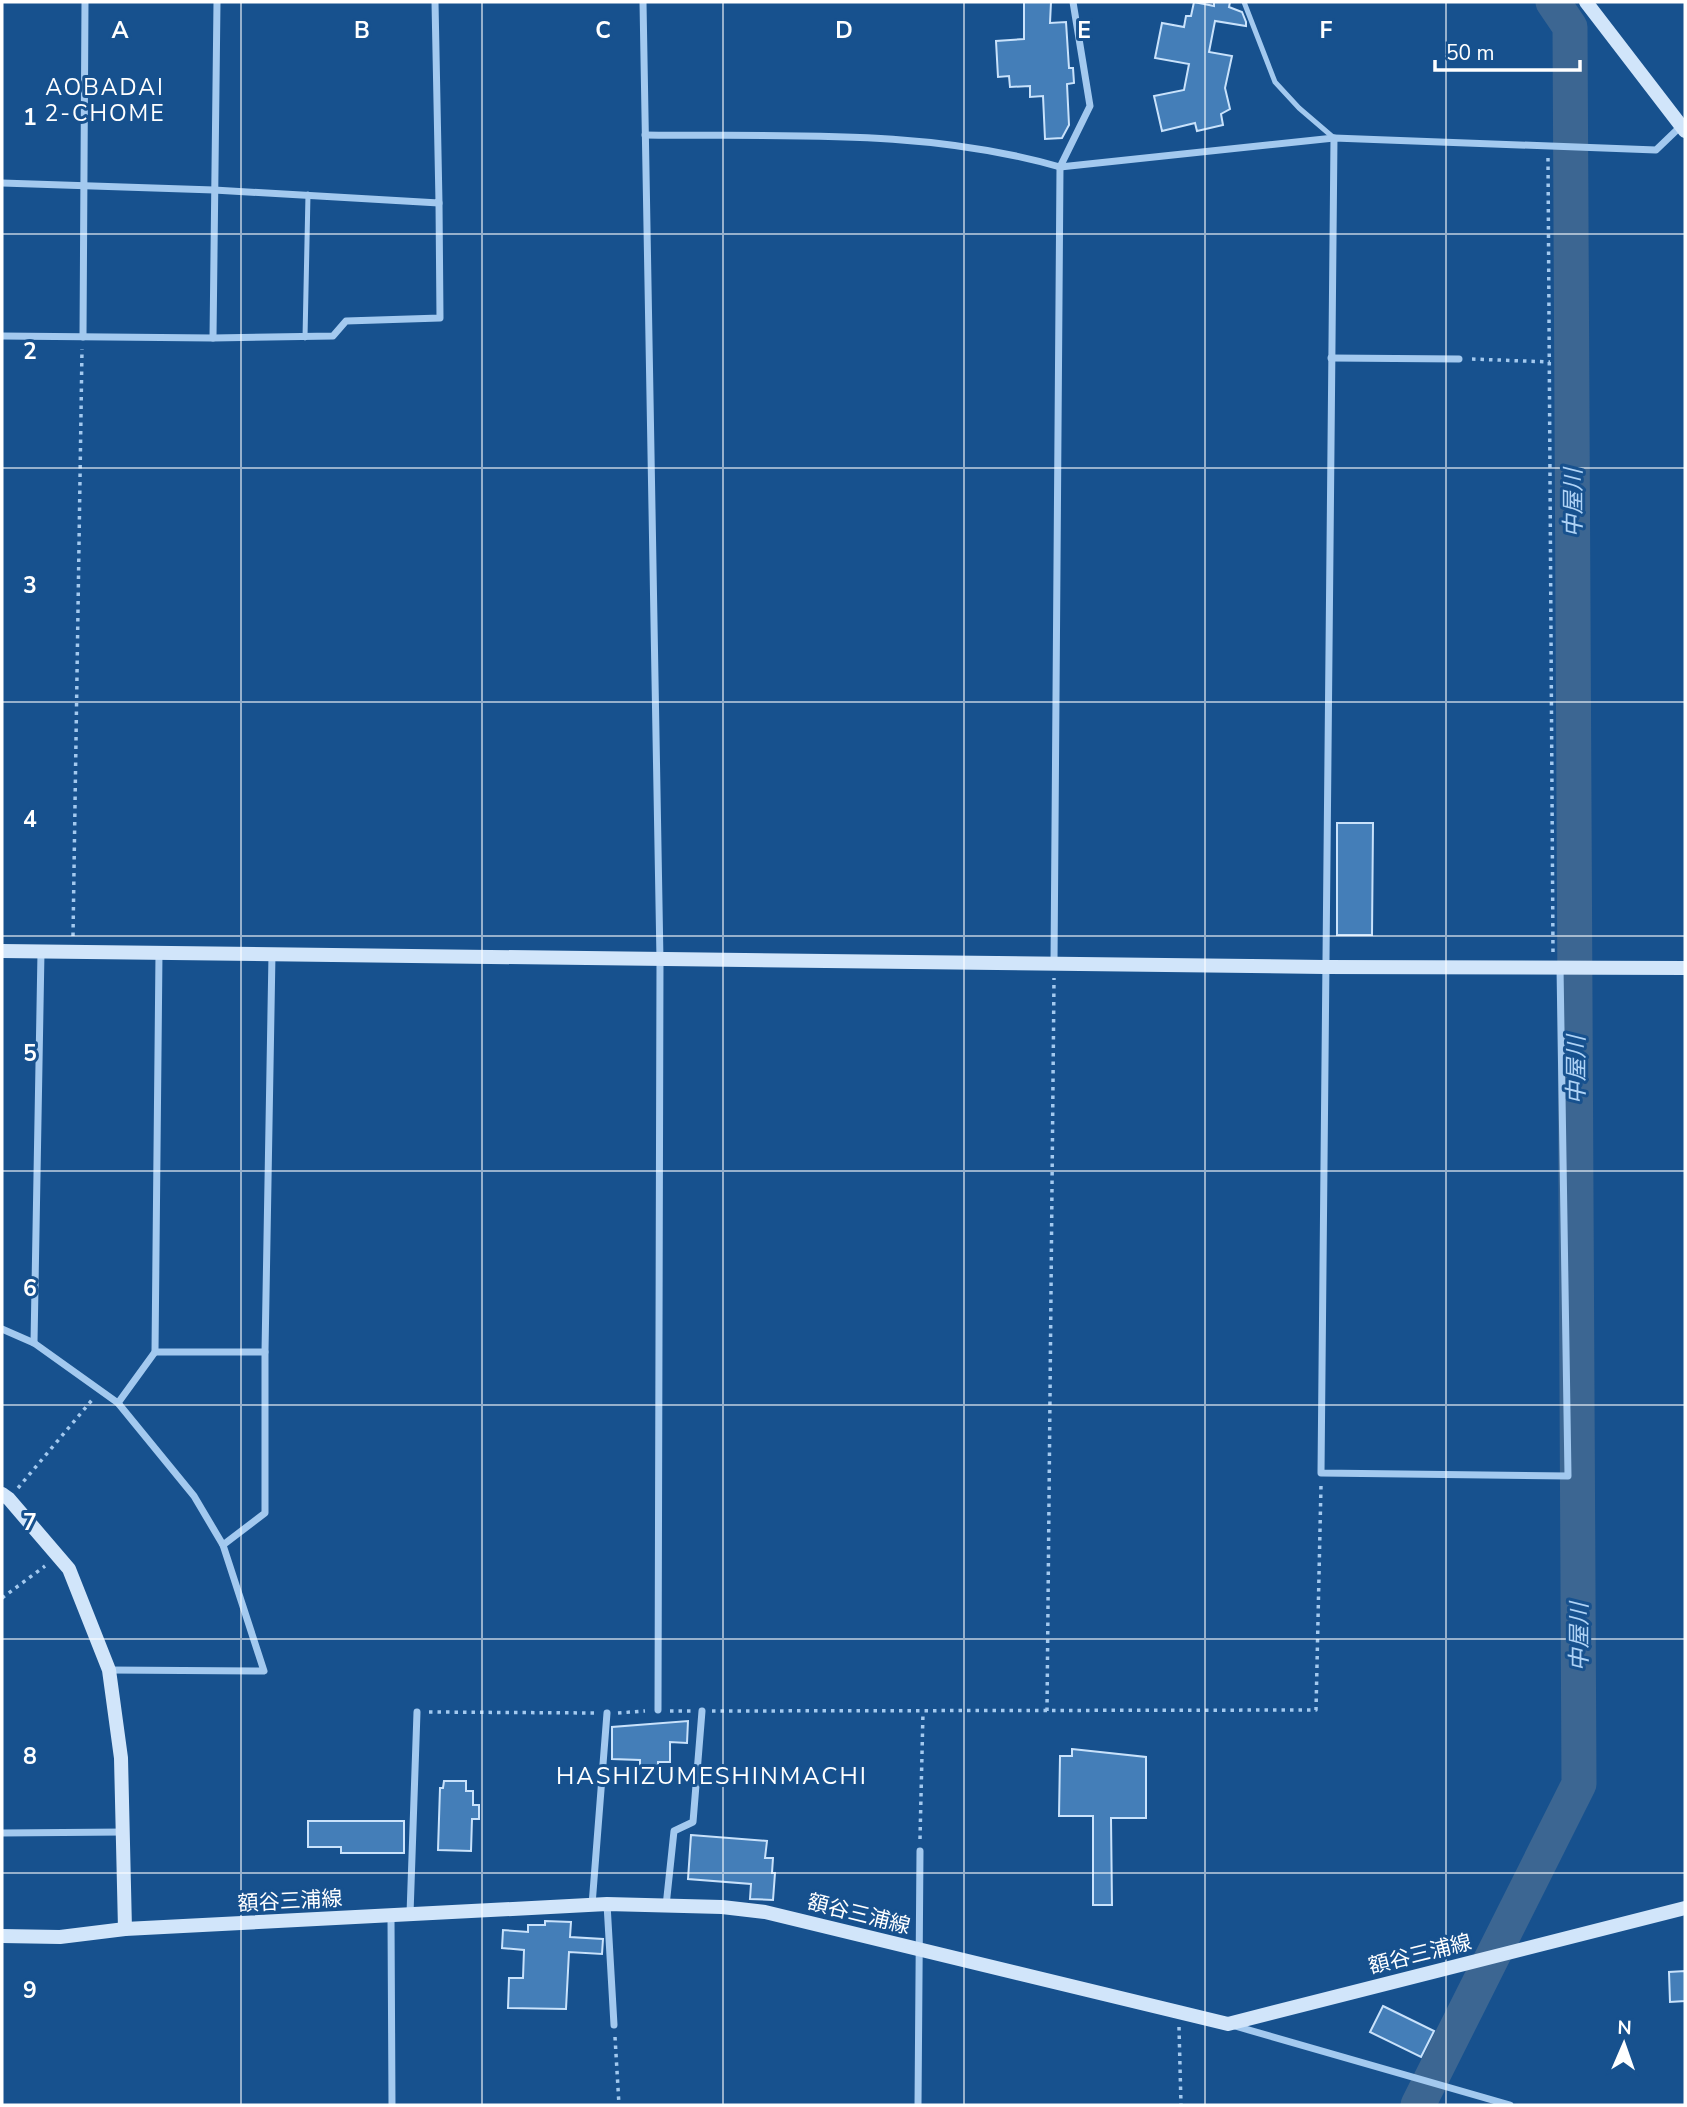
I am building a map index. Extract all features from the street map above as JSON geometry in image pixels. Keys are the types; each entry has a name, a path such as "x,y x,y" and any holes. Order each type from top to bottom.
{"street":[{"path":"83,337 85,2"},
{"path":"213,338 217,2"},
{"path":"2,336 305,338 334,336 346,321 440,318 435,2"},
{"path":"643,2 660,960 658,1710"},
{"path":"1054,963 1060,167 1090,106 1073,2"},
{"path":"645,135 909,138 1021,156 1060,167 1334,138 1555,148 1656,149 1683,129 1586,2"},
{"path":"1334,138 1321,1473 1568,1476 1561,967"},
{"path":"2,183 308,194 439,203"},
{"path":"1331,358 1459,359"},
{"path":"2,951 1324,967 1685,968"},
{"path":"34,1343 41,951"},
{"path":"118,1403 155,1352 159,953"},
{"path":"223,1545 265,1513 272,954"},
{"path":"2,1329 34,1343 118,1403 194,1496 223,1545 264,1671 109,1670"},
{"path":"155,1352 265,1352"},
{"path":"6,1496 69,1569 109,1670 121,1758 125,1929"},
{"path":"666,1906 674,1831 693,1822 702,1711"},
{"path":"410,1917 417,1712"},
{"path":"607,1713 600,1905 614,2025"},
{"path":"2,1833 124,1832"},
{"path":"918,2105 920,1851"},
{"name":"額谷三浦線","path":"2,1936 60,1937 125,1929 410,1917 600,1905 765,1912 1228,2024 1685,1908"},
{"path":"391,1917 393,2105"},
{"path":"1228,2024 1510,2105"}],"lane":[{"path":"1244,2 1275,82 1299,108 1334,138"},
{"path":"305,338 308,194"}],"path":[{"path":"1541,147 1549,162 1561,967"},
{"path":"72,952 83,337"},
{"path":"1459,359 1550,362"},
{"path":"1047,1711 1054,963"},
{"path":"6,1496 100,1390"},
{"path":"417,1712 1316,1710 1321,1473"},
{"path":"2,1598 58,1557"},
{"path":"920,1851 923,1712"},
{"path":"1178,2014 1181,2105"},
{"path":"614,2025 619,2105"}],"building":[{"path":"1024,2 1051,2 1050,23 1066,22 1069,68 1073,68 1074,83 1067,84 1069,125 1062,138 1045,139 1043,96 1030,97 1030,86 1010,87 1009,76 998,77 996,41 1024,39"},
{"path":"1194,2 1214,6 1214,2 1230,2 1229,7 1242,12 1246,22 1246,26 1215,21 1209,52 1232,56 1225,88 1230,109 1221,114 1223,125 1197,131 1195,123 1162,131 1154,96 1184,90 1189,64 1155,58 1162,23 1184,27 1186,16 1191,16"},
{"path":"1337,823 1373,823 1372,935 1337,935"},
{"path":"688,1721 687,1743 670,1742 670,1762 658,1762 658,1767 640,1767 640,1760 612,1759 612,1727"},
{"path":"1072,1749 1146,1757 1146,1818 1111,1818 1112,1905 1093,1905 1093,1816 1059,1816 1060,1756 1072,1756"},
{"path":"444,1781 466,1781 466,1791 473,1791 473,1805 479,1805 479,1819 472,1819 471,1851 438,1850 440,1788 443,1788"},
{"path":"308,1821 404,1821 404,1853 341,1853 341,1847 308,1847"},
{"path":"691,1835 767,1841 765,1858 773,1858 772,1873 775,1873 773,1900 750,1899 751,1884 688,1879"},
{"path":"545,1921 571,1922 570,1937 603,1939 602,1954 569,1952 566,2009 508,2008 509,1978 523,1978 524,1950 502,1948 503,1930 528,1932 528,1925 545,1925"},
{"path":"1685,1971 1685,2001 1670,2002 1669,1972"},
{"path":"1383,2006 1434,2031 1421,2057 1370,2032"}],"waterway":[{"name":"中屋川","path":"1418,2105 1579,1784 1570,27 1553,2"}],"district":[{"name":"AOBADAI 2-CHOME","path":"105,100"},
{"name":"HASHIZUMESHINMACHI","path":"712,1776"}]}
